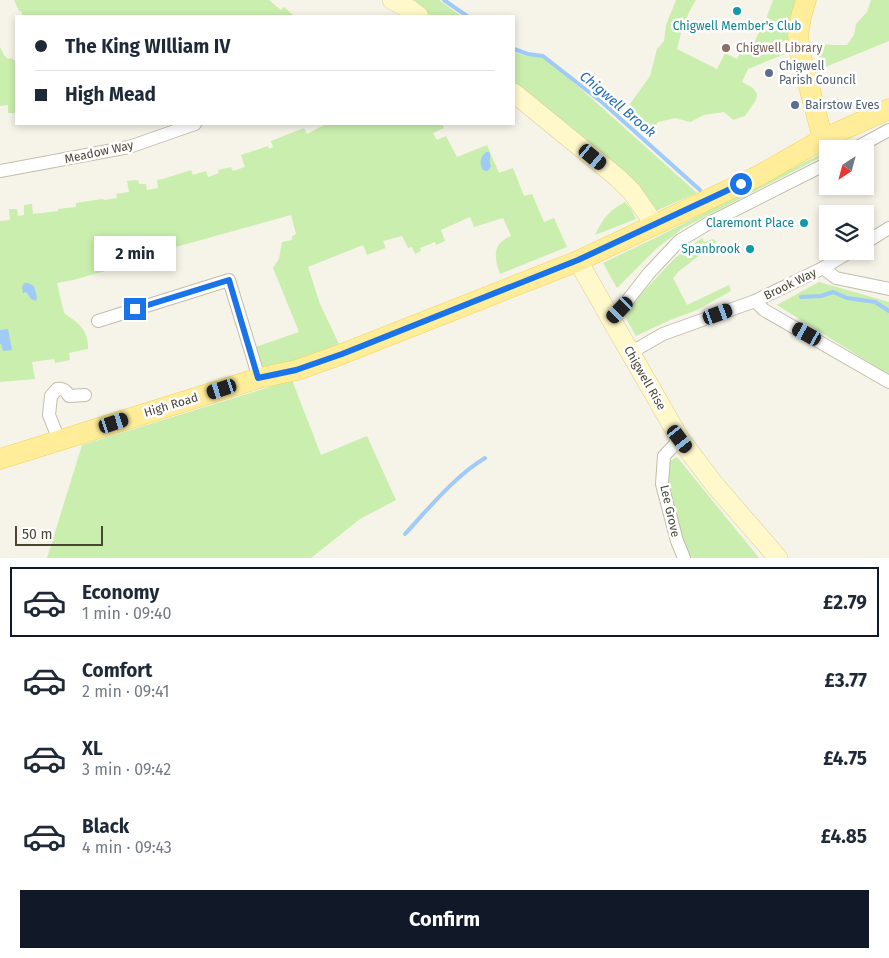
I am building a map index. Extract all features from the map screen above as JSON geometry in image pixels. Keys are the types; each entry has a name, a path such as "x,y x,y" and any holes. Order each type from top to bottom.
{"main road":[{"path":"392,0 410,14"},
{"path":"806,0 798,35 800,53 823,139"},
{"path":"515,94 618,178 632,192 655,225"},
{"name":"High Road","path":"0,459 258,378 296,370 342,354 578,260 758,176 823,139 870,129 889,110"},
{"name":"Chigwell Rise","path":"578,260 680,439 714,484 778,558"}],"street":[{"name":"Meadow Way","path":"0,171 129,147 192,125"},
{"path":"861,140 870,129 889,130"},
{"path":"611,319 649,273 679,241 709,223 819,168"},
{"path":"874,237 889,228"},
{"name":"Brook Way","path":"630,353 663,334 755,301 836,260"},
{"path":"823,268 836,278 889,289"},
{"path":"98,321 229,280 258,378"},
{"name":"Brook Way","path":"755,301 764,310 889,382"},
{"path":"59,440 49,415 51,396 57,389 62,388 69,396 85,396"},
{"name":"Lee Grove","path":"680,439 664,456 662,484 677,541 684,558"}],"green space":[{"path":"14,0 269,0 281,10 284,7 293,15 23,15"},
{"path":"411,0 439,0 460,15 430,15"},
{"path":"676,0 696,0 684,24 677,49 717,69 725,53 737,59 745,43 753,44 765,22 773,0 797,0 791,53 748,69 742,82 753,88 757,94 756,100 745,116 733,120 724,112 704,115 690,122 675,118 658,122 649,135 635,126 630,104 650,76 657,49 664,41 666,25"},
{"path":"871,0 889,0 889,41 823,68 819,60 819,44 847,45 854,35 856,24 867,12"},
{"path":"0,47 8,59 15,60 15,113 8,113 8,105 0,106"},
{"path":"515,52 527,56 543,55 697,193 651,213 515,85"},
{"path":"324,125 442,125 444,128 433,133 437,140 446,136 457,157 487,145 499,173 513,168 524,196 532,194 544,222 554,218 567,247 500,274 496,252 500,243 511,236 503,218 474,227 470,217 441,230 445,241 436,245 435,242 420,248 421,251 415,254 412,247 408,248 402,236 383,241 386,248 367,255 363,245 308,267 320,304 339,344 258,375 250,349 299,332 273,268 279,259 282,242 292,240 292,236 296,234 291,215 172,248 174,256 168,257 166,249 138,257 138,251 133,245 127,246 129,252 113,257 116,268 57,283 64,313 85,332 88,349 69,353 70,360 55,363 54,359 32,362 35,379 0,382 0,221 10,220 9,209 17,209 18,216 24,215 24,205 32,204 33,214 58,211 58,209 76,207 76,203 117,198 116,194 129,192 127,181 138,180 139,184 146,184 147,190 158,188 157,180 191,170 193,175 206,171 208,177 219,173 218,170 231,167 233,171 245,167 241,155 268,146 269,149 273,147 271,141 304,128 307,134"},
{"path":"819,155 819,158 683,228 657,248 617,288 603,263"},
{"path":"625,202 636,219 595,235 607,216"},
{"path":"702,238 704,242 713,239 717,242 673,278 687,305 729,285 731,291 697,310 636,336 624,315 626,310 675,258"},
{"path":"819,282 889,302 889,375 777,305"},
{"path":"292,380 321,455 367,436 396,500 360,519 311,558 47,558 82,445"},
{"path":"677,457 759,558 689,558 682,543 666,485 668,462"}],"water":[{"path":"486,152 490,154 491,166 486,171 483,170 481,158"},
{"path":"133,244 135,249 138,250 136,253 138,257 131,259 127,246"},
{"path":"24,283 34,286 37,297 36,301 31,299 26,292 23,293 22,287"},
{"path":"8,329 12,350 3,351 0,344 0,330"}],"waterway":[{"name":"Chigwell Brook","path":"444,0 466,15"},
{"name":"Chigwell Brook","path":"515,49 528,54 543,56 603,103 700,190"},
{"name":"Chigwell Brook","path":"801,297 821,296 833,292 847,298 875,302 889,311"},
{"path":"405,534 453,483 485,458"}],"place":[{"name":"Chigwell Member's Club","path":"737,11"},
{"name":"Chigwell Library","path":"726,48"},
{"name":"Chigwell Parish Council","path":"769,73"},
{"name":"Bairstow Eves","path":"795,105"},
{"name":"Claremont Place","path":"804,223"},
{"name":"Spanbrook","path":"750,249"}],"route":[{"path":"135,309 229,280 258,378 296,370 342,354 578,260 741,184"}]}
